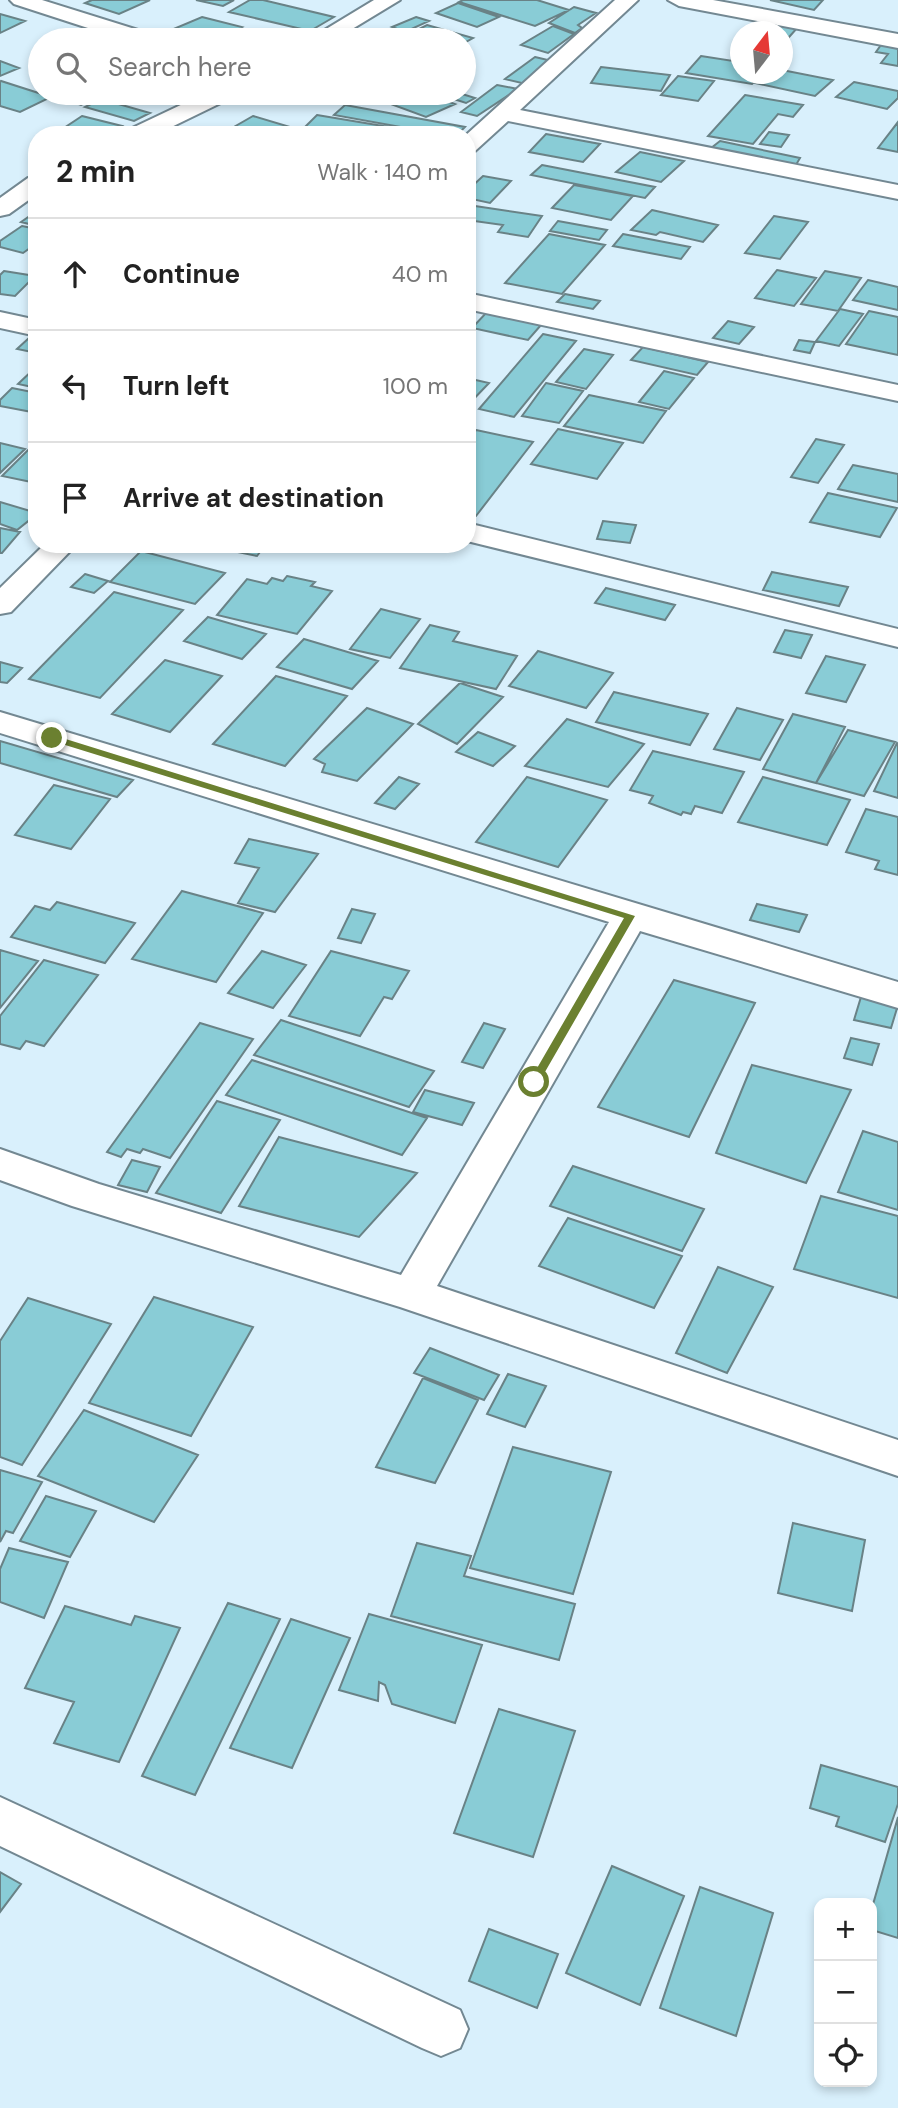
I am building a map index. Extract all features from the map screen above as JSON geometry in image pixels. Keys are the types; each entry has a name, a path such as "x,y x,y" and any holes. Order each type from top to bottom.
{"street":[{"path":"21,0 108,28"},
{"path":"340,28 389,0"},
{"path":"476,137 627,0"},
{"path":"679,0 898,41"},
{"path":"155,126 198,105"},
{"path":"501,113 898,192"},
{"path":"12,176 28,181"},
{"path":"0,209 28,190"},
{"path":"476,303 898,393"},
{"path":"0,320 28,326"},
{"path":"476,534 898,638"},
{"path":"0,605 53,553"},
{"path":"0,722 630,916 898,995"},
{"path":"411,1294 630,916"},
{"path":"0,1164 86,1195 411,1294 898,1458"},
{"path":"0,1821 441,2029"}],"building":[{"path":"92,0 150,0 119,14 85,3"},
{"path":"196,0 234,0 223,6"},
{"path":"250,0 263,0 334,17 315,28 297,28 229,12"},
{"path":"537,0 569,10 535,26 459,2"},
{"path":"770,0 823,0 814,10"},
{"path":"458,3 499,17 477,27 436,13"},
{"path":"574,7 596,13 578,25 582,28 575,33 549,23"},
{"path":"0,14 25,21 0,33"},
{"path":"202,17 242,27 240,28 176,28"},
{"path":"416,17 429,21 414,28 392,27"},
{"path":"553,26 574,34 548,53 521,45"},
{"path":"883,42 898,45 898,66 881,63 888,54 876,52"},
{"path":"701,56 730,60 730,80 686,73"},
{"path":"535,57 552,61 526,84 505,79"},
{"path":"0,61 19,68 0,76"},
{"path":"601,67 670,75 661,91 591,83"},
{"path":"793,72 833,80 815,96 760,84 793,84"},
{"path":"678,76 714,81 698,101 661,95"},
{"path":"1,81 28,90 28,105 34,105 20,112 0,106"},
{"path":"854,82 898,91 898,98 887,109 836,97"},
{"path":"497,85 518,89 477,116 461,112 470,105 476,105 476,101"},
{"path":"745,95 803,105 793,117 778,114 753,144 708,136"},
{"path":"122,105 150,113 134,121 85,107"},
{"path":"345,105 460,126 395,126 334,115"},
{"path":"394,105 453,105 426,117"},
{"path":"317,115 383,126 306,126"},
{"path":"82,116 122,126 67,126"},
{"path":"253,116 287,126 236,126"},
{"path":"898,122 898,152 878,148"},
{"path":"769,132 789,135 781,147 760,144"},
{"path":"546,134 600,144 583,162 529,152"},
{"path":"720,141 800,158 793,170 706,152"},
{"path":"640,152 684,161 661,182 616,172"},
{"path":"542,165 655,187 645,198 531,175"},
{"path":"483,176 511,181 490,203 476,200 476,183"},
{"path":"574,185 633,196 611,220 552,208"},
{"path":"476,206 542,216 528,237 498,232 503,225 476,221"},
{"path":"652,210 718,225 703,242 660,232 656,235 631,230"},
{"path":"774,216 808,222 780,259 745,253"},
{"path":"558,221 607,230 599,240 550,231"},
{"path":"22,226 28,227 28,249 23,253 0,247 0,241"},
{"path":"549,234 605,245 562,294 505,283"},
{"path":"623,234 690,247 681,259 613,246"},
{"path":"777,270 816,278 794,306 755,298"},
{"path":"4,271 28,275 28,283 15,296 0,294 0,275"},
{"path":"825,271 861,278 838,311 801,304"},
{"path":"868,280 898,287 898,310 853,300"},
{"path":"565,294 600,301 593,309 557,302"},
{"path":"840,309 863,314 839,346 816,341"},
{"path":"869,311 898,317 898,355 846,344"},
{"path":"486,313 541,325 528,340 476,329 476,324"},
{"path":"728,321 754,327 739,344 713,338"},
{"path":"543,334 576,341 514,417 479,409"},
{"path":"28,339 28,351 17,349"},
{"path":"799,340 815,342 810,353 794,350"},
{"path":"643,347 708,362 697,375 631,360"},
{"path":"584,349 613,355 586,389 556,382"},
{"path":"664,371 694,378 669,409 639,402"},
{"path":"28,375 28,386 18,384"},
{"path":"476,380 489,383 476,397"},
{"path":"546,383 583,391 559,423 522,416"},
{"path":"12,388 28,391 28,411 0,406 0,400"},
{"path":"589,395 666,411 643,443 564,426"},
{"path":"558,429 623,443 597,479 531,464"},
{"path":"476,430 533,442 476,516"},
{"path":"816,439 844,445 818,483 791,477"},
{"path":"0,443 25,449 0,473"},
{"path":"28,450 28,481 2,476"},
{"path":"853,465 898,474 898,502 838,489"},
{"path":"828,493 897,508 880,537 810,522"},
{"path":"0,502 28,510 28,521 17,530 0,524"},
{"path":"603,521 636,525 630,543 597,539"},
{"path":"0,528 20,532 2,553 0,553"},
{"path":"139,553 149,553 225,573 195,604 110,582"},
{"path":"772,572 848,587 839,606 763,590"},
{"path":"85,574 108,581 94,593 71,587"},
{"path":"287,576 315,582 311,586 332,591 297,634 217,615 247,579 267,584 272,578 283,581"},
{"path":"606,588 675,605 665,620 595,603"},
{"path":"114,592 183,610 100,698 29,679"},
{"path":"381,609 420,619 390,658 350,649"},
{"path":"208,617 266,634 242,659 184,641"},
{"path":"430,625 459,632 453,641 517,656 496,689 400,668"},
{"path":"785,630 812,635 801,658 774,652"},
{"path":"304,639 378,661 352,689 277,667"},
{"path":"538,651 613,673 586,708 509,686"},
{"path":"826,656 865,665 846,702 806,693"},
{"path":"165,660 222,676 170,732 112,714"},
{"path":"0,662 22,668 7,683 0,682"},
{"path":"276,676 347,696 285,766 213,744"},
{"path":"460,683 503,697 457,744 418,724"},
{"path":"614,692 708,714 690,745 596,722"},
{"path":"367,708 413,724 357,781 322,772 325,764 314,759"},
{"path":"737,708 783,720 760,760 714,749"},
{"path":"793,714 845,727 816,783 763,769"},
{"path":"567,719 644,744 608,787 525,766"},
{"path":"848,730 895,742 864,796 816,783"},
{"path":"478,732 515,746 493,766 456,752"},
{"path":"0,741 133,780 117,797 0,763"},
{"path":"898,744 898,798 874,791"},
{"path":"653,751 744,772 722,813 695,806 691,814 683,812 681,815 649,803 653,796 630,790"},
{"path":"399,777 419,784 395,809 375,803"},
{"path":"527,777 607,800 558,867 476,842"},
{"path":"763,777 850,800 827,845 738,822"},
{"path":"54,785 110,799 71,849 15,835"},
{"path":"866,809 898,817 898,875 875,869 879,861 846,852"},
{"path":"249,839 318,854 275,912 238,903 259,868 235,863"},
{"path":"182,891 263,913 216,982 132,959"},
{"path":"57,902 135,923 105,963 11,937 35,906 50,910"},
{"path":"757,904 807,915 799,932 750,920"},
{"path":"352,909 375,914 361,943 338,938"},
{"path":"0,950 38,961 0,1008"},
{"path":"262,951 306,965 273,1008 228,993"},
{"path":"331,951 409,971 392,999 384,997 360,1036 289,1016"},
{"path":"44,960 98,975 44,1046 26,1041 20,1049 0,1044 0,1016"},
{"path":"674,980 755,1003 689,1137 598,1107"},
{"path":"861,997 898,1005 891,1028 854,1020"},
{"path":"281,1020 434,1071 409,1107 254,1055"},
{"path":"200,1023 253,1039 170,1158 143,1149 140,1153 127,1149 121,1157 107,1152"},
{"path":"484,1023 505,1029 483,1068 462,1062"},
{"path":"851,1038 879,1044 872,1065 844,1058"},
{"path":"252,1060 427,1118 402,1155 226,1095"},
{"path":"752,1065 851,1090 806,1183 716,1153"},
{"path":"425,1090 474,1103 462,1125 413,1112"},
{"path":"217,1101 280,1120 221,1213 156,1193"},
{"path":"863,1131 898,1142 898,1210 838,1192"},
{"path":"279,1137 417,1173 359,1237 239,1206"},
{"path":"132,1160 160,1167 147,1192 118,1185"},
{"path":"573,1166 704,1209 682,1251 550,1206"},
{"path":"821,1196 898,1216 898,1298 794,1269"},
{"path":"568,1218 682,1256 654,1308 539,1266"},
{"path":"718,1267 773,1287 727,1373 676,1353"},
{"path":"154,1297 253,1327 191,1436 89,1403"},
{"path":"28,1298 111,1324 22,1465 0,1457 0,1341"},
{"path":"430,1348 499,1375 484,1400 414,1373"},
{"path":"508,1374 546,1386 525,1427 487,1414"},
{"path":"423,1378 478,1400 435,1483 376,1467"},
{"path":"84,1410 198,1455 154,1522 38,1476"},
{"path":"513,1447 611,1472 573,1594 470,1568"},
{"path":"0,1470 42,1482 13,1533 6,1531 0,1542"},
{"path":"46,1496 96,1511 70,1557 20,1541"},
{"path":"793,1523 865,1540 852,1611 778,1593"},
{"path":"417,1543 471,1556 464,1576 575,1604 559,1660 391,1616"},
{"path":"9,1548 68,1562 44,1618 0,1602 0,1569"},
{"path":"228,1603 280,1619 195,1795 142,1776"},
{"path":"65,1606 131,1625 135,1616 180,1628 119,1762 54,1743 74,1702 25,1688"},
{"path":"369,1614 482,1645 455,1723 392,1704 385,1685 379,1682 378,1701 339,1690"},
{"path":"291,1619 350,1638 292,1768 230,1748"},
{"path":"499,1709 575,1731 533,1857 454,1833"},
{"path":"821,1765 898,1787 898,1804 885,1842 836,1826 839,1817 810,1808"},
{"path":"898,1817 898,1938 877,1932 877,1898 875,1898"},
{"path":"612,1866 684,1896 640,2005 566,1973"},
{"path":"0,1872 21,1884 0,1912"},
{"path":"700,1887 773,1913 736,2036 660,2008"},
{"path":"489,1929 558,1954 537,2008 469,1981"}],"route":[{"path":"52,738 630,916 534,1082"}]}
